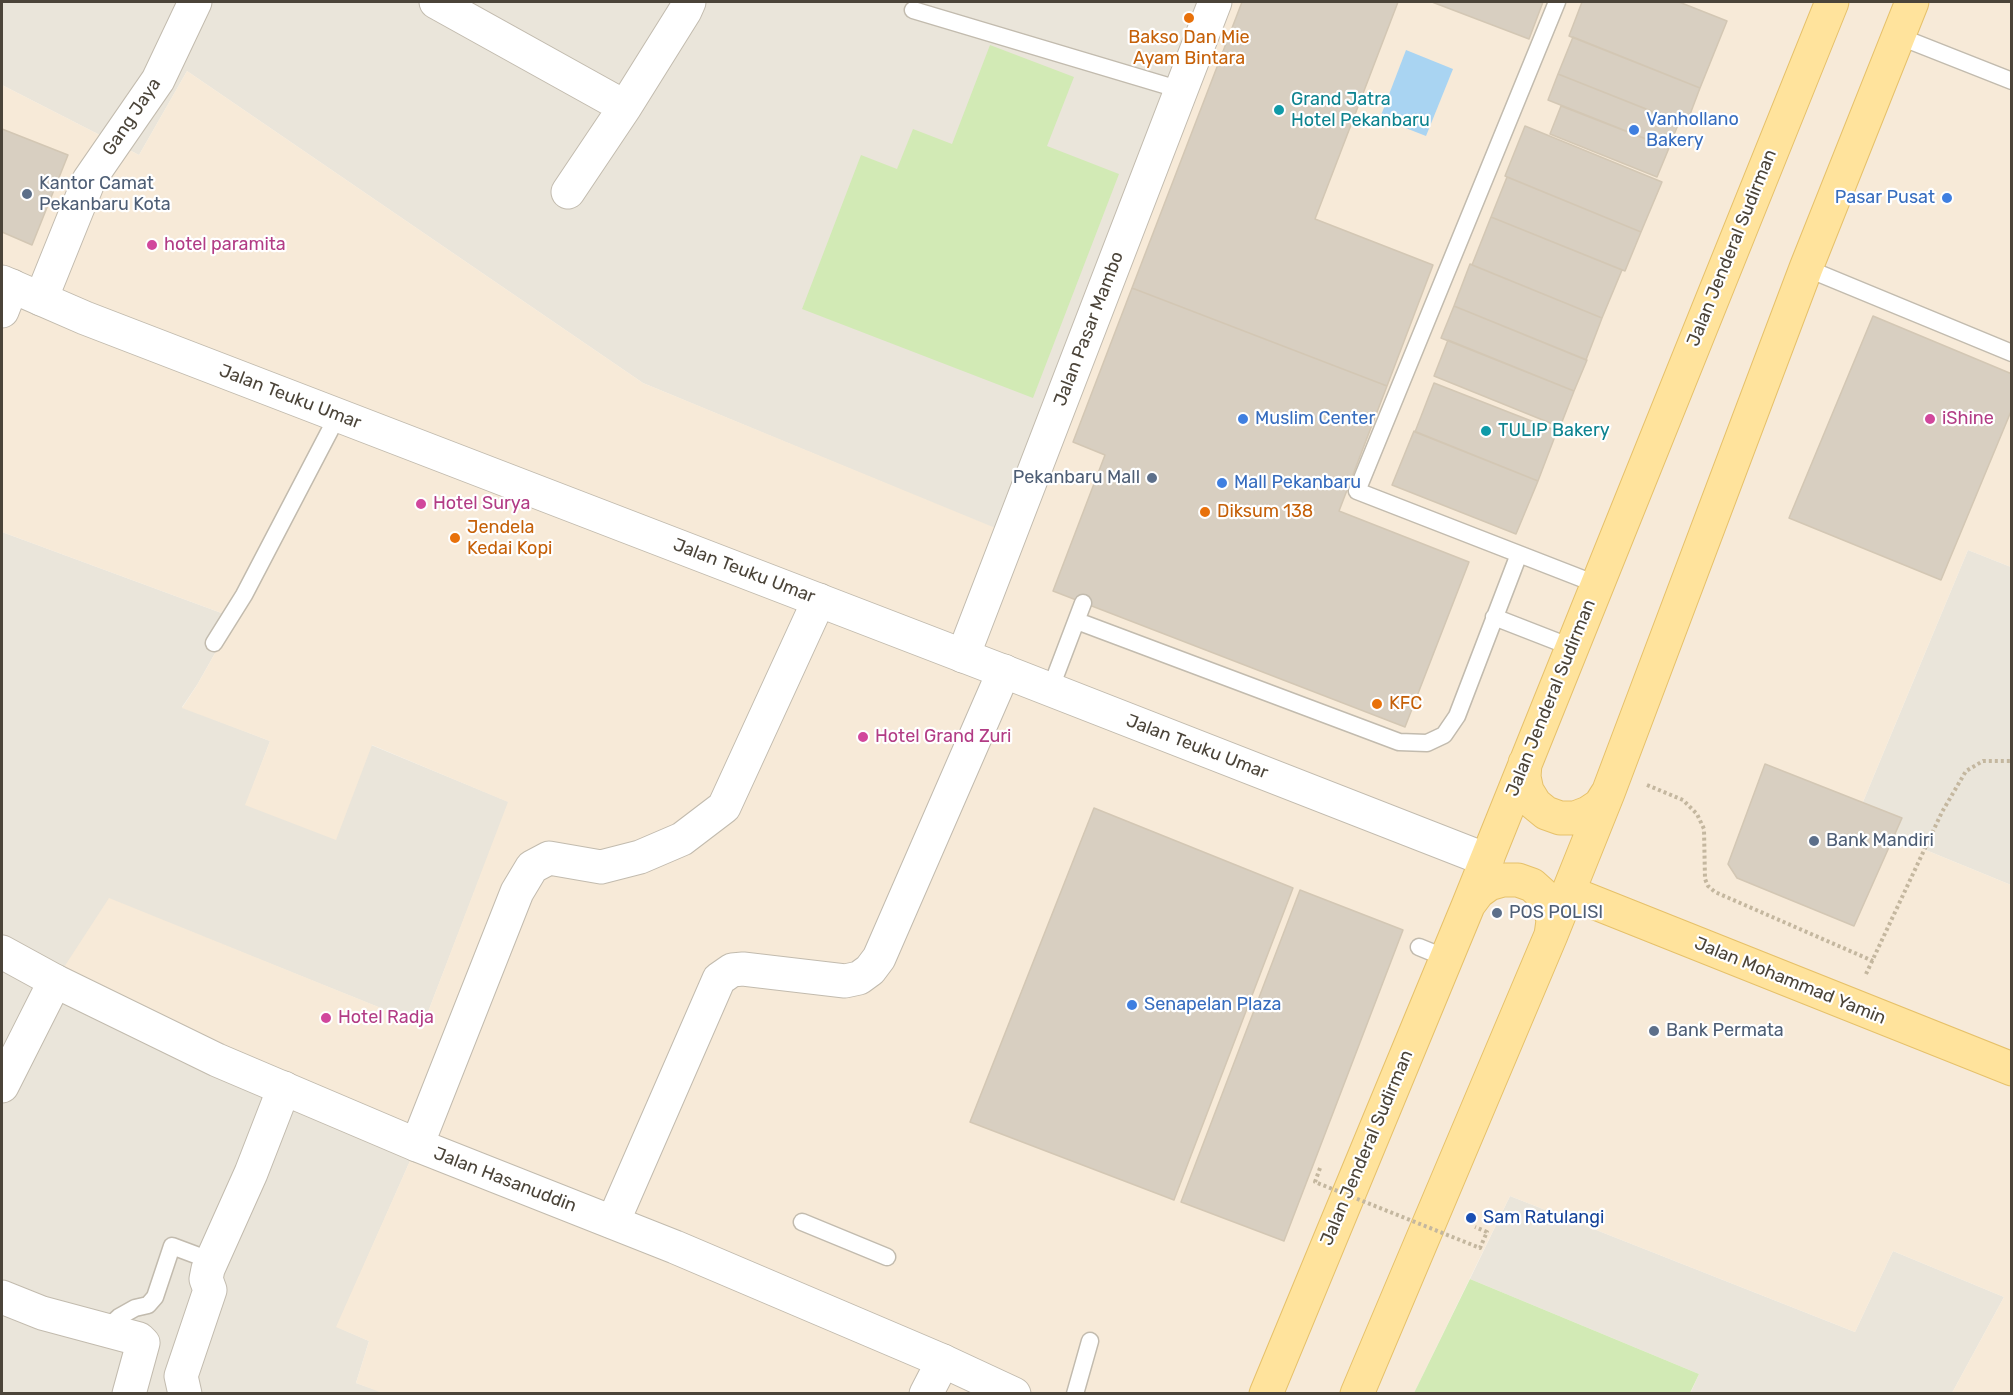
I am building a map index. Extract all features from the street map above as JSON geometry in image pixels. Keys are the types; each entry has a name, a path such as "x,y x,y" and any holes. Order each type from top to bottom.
{"main road":[{"path":"1357,1394 1551,935 1612,783 1806,268 1912,2"},
{"name":"Jalan Jenderal Sudirman","path":"1266,1394 1433,952 1468,906 1824,4"},
{"path":"1525,763 1524,777 1527,791 1535,804 1546,813 1560,818 1575,818 1600,805 1612,783"},
{"path":"1468,906 1478,892 1489,884 1503,880 1518,880 1532,885 1550,907 1553,921 1551,935"},
{"name":"Jalan Mohammad Yamin","path":"1568,892 2012,1069"}],"street":[{"name":"Gang Jaya","path":"41,299 89,180 158,80 195,2"},
{"path":"436,2 625,107"},
{"path":"568,192 625,107 689,2"},
{"name":"Jalan Pasar Mambo","path":"963,656 1215,2"},
{"name":"Jalan Teuku Umar","path":"5,293 41,299 1486,860"},
{"path":"417,1145 517,892 532,867 549,858 601,867 640,857 682,839 724,807 819,600"},
{"path":"613,1222 719,979 732,970 743,969 845,981 859,978 870,970 879,958 1004,671"},
{"name":"Jalan Hasanuddin","path":"2,952 55,981 217,1060 417,1145 613,1222 943,1361 1002,1391"},
{"path":"2,1086 55,981"},
{"path":"185,1394 181,1376 210,1290 206,1279 284,1088"},
{"path":"2,1297 42,1313 139,1339 143,1343 129,1394"},
{"path":"926,1394 943,1361"}],"lane":[{"path":"1557,2 1357,491 1596,585"},
{"path":"913,10 1181,90"},
{"path":"1898,36 2012,81"},
{"path":"1806,268 2012,353"},
{"path":"214,643 244,595 338,415"},
{"path":"1077,621 1399,742 1410,744 1436,740 1444,735 1457,716 1519,554"},
{"path":"1050,690 1083,603"},
{"path":"1494,617 1571,646"},
{"path":"802,1222 887,1257"},
{"path":"105,1330 119,1317 135,1308 148,1305 155,1297 172,1246 212,1261"},
{"path":"1075,1394 1090,1341"}],"path":[{"path":"1852,1005 1942,812 1966,771 1983,761 2012,760"},
{"path":"1612,783 1683,800 1697,814 1704,829 1705,879 1708,886 1715,892 1873,961"},
{"path":"1320,1168 1315,1182 1480,1248 1487,1232 1475,1227"}],"shaded area":[{"path":"2,2 1215,2 1010,535 643,383 187,71 139,155 2,85"},
{"path":"1215,2 2011,2 2011,567 1968,550 1855,821 2011,885 2011,1393 1952,1393 2004,1297 1893,1251 1855,1332 1510,1196 1414,1393 385,1394 356,1383 369,1341 336,1327 417,1145 55,981 109,898 423,1025 508,802 372,745 336,840 245,805 270,741 182,708 235,618 2,532 2,85 139,155 187,71 643,383 1010,534"},
{"path":"2,532 235,618 182,707 270,741 246,805 371,745 509,802 423,1025 109,899 417,1145 337,1327 369,1341 356,1383 385,1393 2,1393"},
{"path":"1968,550 2011,567 2011,885 1855,821"},
{"path":"1510,1196 1855,1332 1893,1251 2004,1297 1952,1393 1690,1394 1699,1374 1470,1279"}],"green space":[{"path":"990,45 1074,77 1047,146 1119,174 1033,398 802,309 861,155 897,169 913,129 952,144"},
{"path":"1470,1279 1699,1374 1690,1393 1414,1393"}],"water":[{"path":"1406,50 1453,69 1426,136 1380,118"}],"building":[{"name":"Grand Jatra Hotel Pekanbaru","path":"1242,2 1398,2 1315,219 1433,265 1387,386 1132,288"},
{"path":"1432,2 1543,2 1529,39"},
{"path":"1582,2 1679,2 1727,21 1700,88 1569,36"},
{"path":"1573,37 1700,88 1686,125 1558,74"},
{"path":"1558,74 1679,122 1669,148 1548,100"},
{"path":"1561,106 1669,148 1657,177 1550,134"},
{"path":"1525,126 1662,182 1641,232 1505,176"},
{"name":"Kantor Camat Pekanbaru Kota","path":"2,129 68,155 32,245 2,232"},
{"path":"1507,177 1641,232 1625,271 1491,217"},
{"path":"1491,217 1622,270 1602,318 1472,265"},
{"path":"1470,264 1602,318 1586,360 1454,306"},
{"name":"Mall Pekanbaru","path":"1132,288 1387,386 1339,511 1469,562 1405,727 1053,591 1105,455 1073,442"},
{"path":"1454,306 1587,360 1574,391 1441,338"},
{"path":"1873,316 2012,374 2012,409 1941,580 1789,518"},
{"path":"1448,340 1574,391 1560,427 1434,376"},
{"name":"TULIP Bakery","path":"1434,383 1557,431 1538,481 1415,432"},
{"path":"1414,431 1538,481 1516,534 1392,485"},
{"name":"Bank Mandiri","path":"1765,764 1902,818 1854,926 1737,878 1728,864"},
{"name":"Senapelan Plaza","path":"1094,808 1293,888 1174,1200 970,1122"},
{"name":"Senapelan Plaza","path":"1300,890 1403,930 1284,1241 1181,1202"}],"place":[{"name":"Bakso Dan Mie Ayam Bintara","path":"1189,18"},
{"name":"Grand Jatra Hotel Pekanbaru","path":"1279,110"},
{"name":"Vanhollano Bakery","path":"1634,130"},
{"name":"Kantor Camat Pekanbaru Kota","path":"27,194"},
{"name":"Pasar Pusat","path":"1947,198"},
{"name":"hotel paramita","path":"152,245"},
{"name":"Muslim Center","path":"1243,419"},
{"name":"iShine","path":"1930,419"},
{"name":"TULIP Bakery","path":"1486,431"},
{"name":"Pekanbaru Mall","path":"1152,478"},
{"name":"Mall Pekanbaru","path":"1222,483"},
{"name":"Hotel Surya","path":"421,504"},
{"name":"Diksum 138","path":"1205,512"},
{"name":"Jendela Kedai Kopi","path":"455,538"},
{"name":"KFC","path":"1377,704"},
{"name":"Hotel Grand Zuri","path":"863,737"},
{"name":"Bank Mandiri","path":"1814,841"},
{"name":"POS POLISI","path":"1497,913"},
{"name":"Senapelan Plaza","path":"1132,1005"},
{"name":"Hotel Radja","path":"326,1018"},
{"name":"Bank Permata","path":"1654,1031"},
{"name":"Sam Ratulangi","path":"1471,1218"}]}
